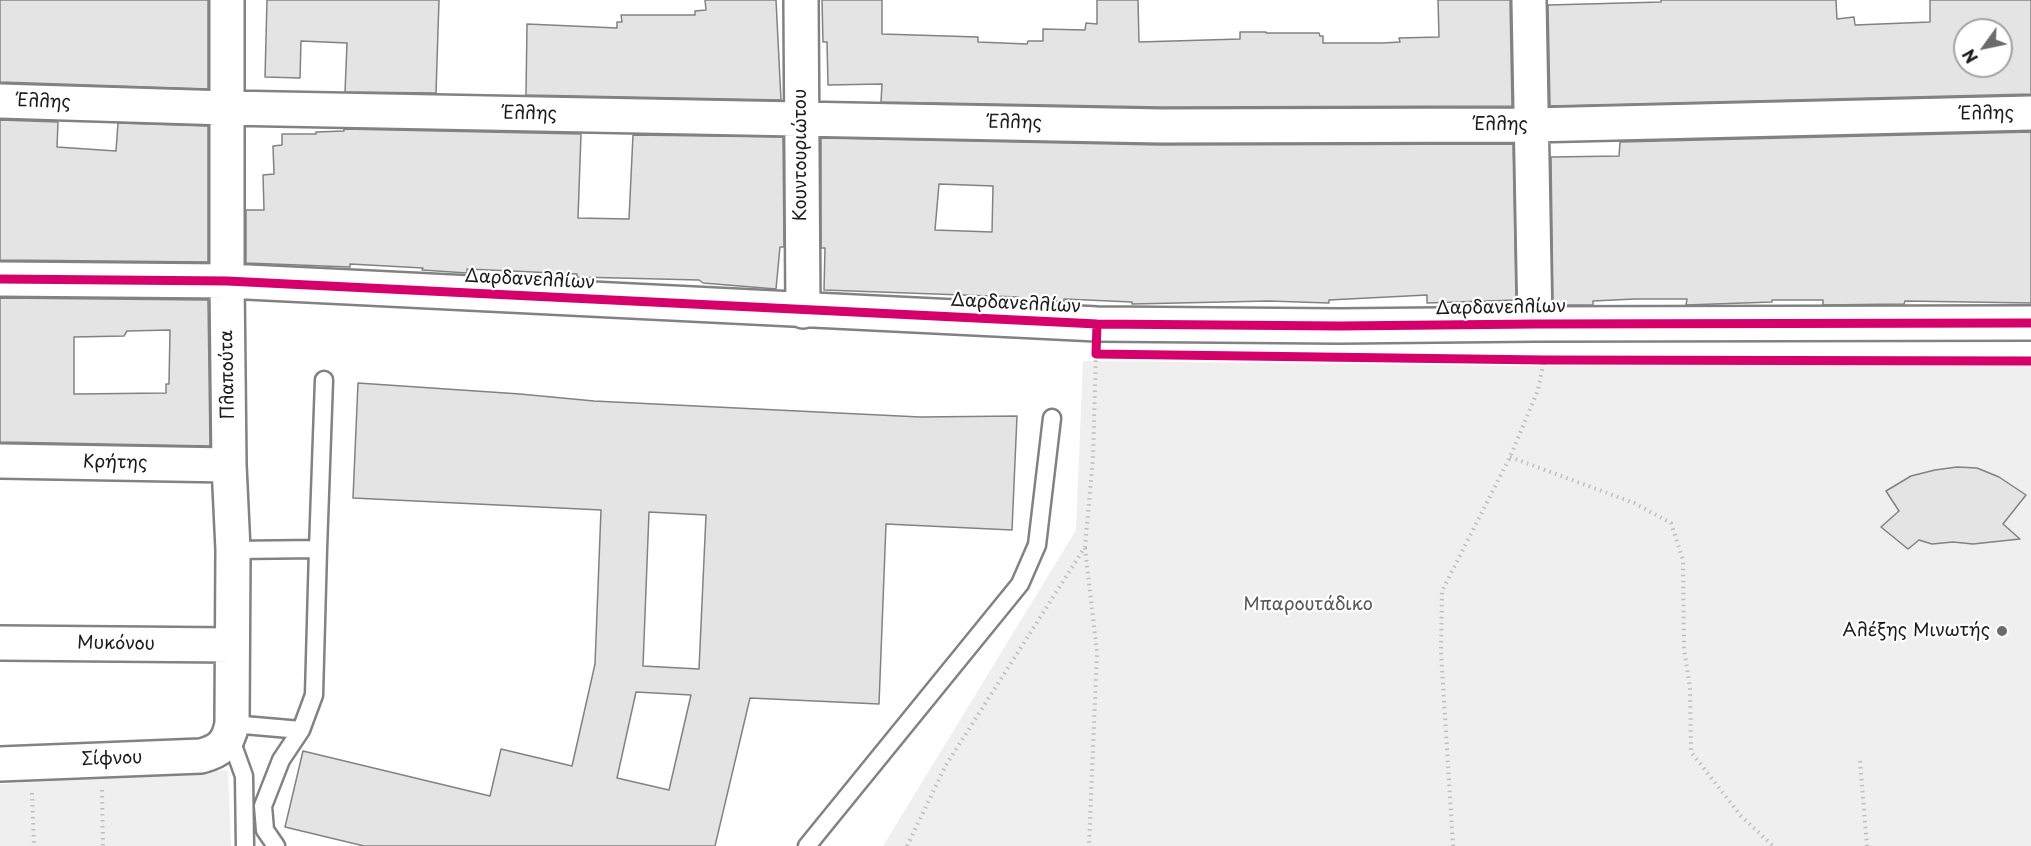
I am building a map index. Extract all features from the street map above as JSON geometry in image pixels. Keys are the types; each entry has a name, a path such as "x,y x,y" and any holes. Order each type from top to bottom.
{"street":[{"name":"Πλαπούτα","path":"227,0 229,465 233,550 228,736"},
{"name":"Κουντουριώτου","path":"801,0 803,310"},
{"path":"1529,0 1535,324"},
{"name":"Έλλης","path":"0,101 227,108 1161,126 1532,124 2031,113"},
{"name":"Δαρδανελλίων","path":"0,279 227,281 1097,324 1340,326 2031,323"},
{"name":"Κρήτης","path":"0,461 229,465"},
{"name":"Μυκόνου","path":"0,643 232,645"},
{"name":"Σίφνου","path":"15,763 201,756 214,753 228,736"}],"lane":[{"path":"276,846 266,830 263,806 281,760 301,730 314,695 324,380"},
{"path":"807,846 1020,584 1037,545 1052,418"},
{"path":"233,550 318,549"},
{"path":"245,846 244,776 228,736 301,730"}],"path":[{"path":"1453,846 1441,652 1442,591 1510,457 1538,390 1544,360 1535,324"},
{"path":"1096,354 1107,354"},
{"path":"1532,359 1556,360"},
{"path":"1510,457 1634,503 1671,523 1683,560 1684,648 1690,688 1691,752 1741,816 1773,846"},
{"path":"1085,547 1097,652 1089,846"},
{"path":"101,760 103,846"},
{"path":"1860,761 1867,846"},
{"path":"15,763 34,846"}],"green space":[{"name":"Μπαρουτάδικο","path":"1083,361 1542,366 1893,363 2031,365 2031,846 883,846 1076,530"},
{"path":"228,770 231,846 0,846 0,784"}],"building":[{"path":"0,0 208,0 208,89 0,82"},
{"path":"267,0 439,0 436,93 345,92 347,43 301,41 300,78 265,77"},
{"path":"705,0 776,0 781,100 526,95 527,24 617,28 617,22 622,22 621,15 695,15 695,11 706,10"},
{"path":"822,0 882,0 882,34 978,37 978,42 1027,44 1028,41 1043,41 1043,29 1085,30 1086,23 1097,24 1097,0 1138,0 1139,42 1240,39 1240,32 1266,32 1319,33 1323,36 1323,43 1382,43 1400,42 1399,38 1439,37 1438,0 1510,0 1512,106 1161,107 881,102 882,84 828,85 827,42 823,42"},
{"path":"1661,0 1836,0 1837,19 1854,17 1855,25 1930,22 1930,0 2031,0 2031,94 1550,106 1548,5 1661,2"},
{"path":"0,120 58,122 57,147 116,151 118,123 208,126 208,262 0,260"},
{"path":"344,129 581,134 578,218 629,219 633,135 783,137 784,247 780,247 776,289 703,283 699,280 577,277 577,274 467,269 467,273 350,264 350,267 246,263 246,210 264,210 263,175 274,174 273,146 282,145 282,134 316,134 316,132 344,131"},
{"path":"2031,132 2031,303 1905,301 1904,304 1823,305 1823,300 1772,300 1772,302 1686,305 1687,299 1635,299 1593,301 1593,305 1553,305 1551,157 1619,156 1620,142"},
{"path":"821,138 1161,145 1513,144 1516,300 1427,303 1427,295 1329,300 1329,303 1269,301 1132,304 1132,302 1064,299 1064,301 1018,300 1018,297 824,290 825,248 821,248","holes":["939,184 993,186 992,232 935,230"]},
{"path":"0,298 208,300 210,446 0,442","holes":["170,330 169,384 166,384 166,393 74,394 74,337 124,336 127,331"]},
{"path":"358,383 594,401 920,417 1017,416 1012,530 886,524 879,704 750,698 715,846 364,846 285,827 303,751 490,796 501,749 572,766 595,664 601,510 353,498","holes":["649,512 706,515 699,669 643,666","636,692 691,695 669,790 617,778"]},
{"path":"1957,467 1977,468 1999,477 2026,495 2003,524 2020,539 1973,544 1953,542 1932,544 1919,540 1908,549 1881,527 1899,511 1886,491 1911,476"}],"cycle path":[{"path":"0,279 227,281 1097,324 1340,326 2031,323"},
{"path":"1097,324 1096,354 1544,360 2031,361"}],"place":[{"name":"Αλέξης Μινωτής","path":"2002,631"}]}
